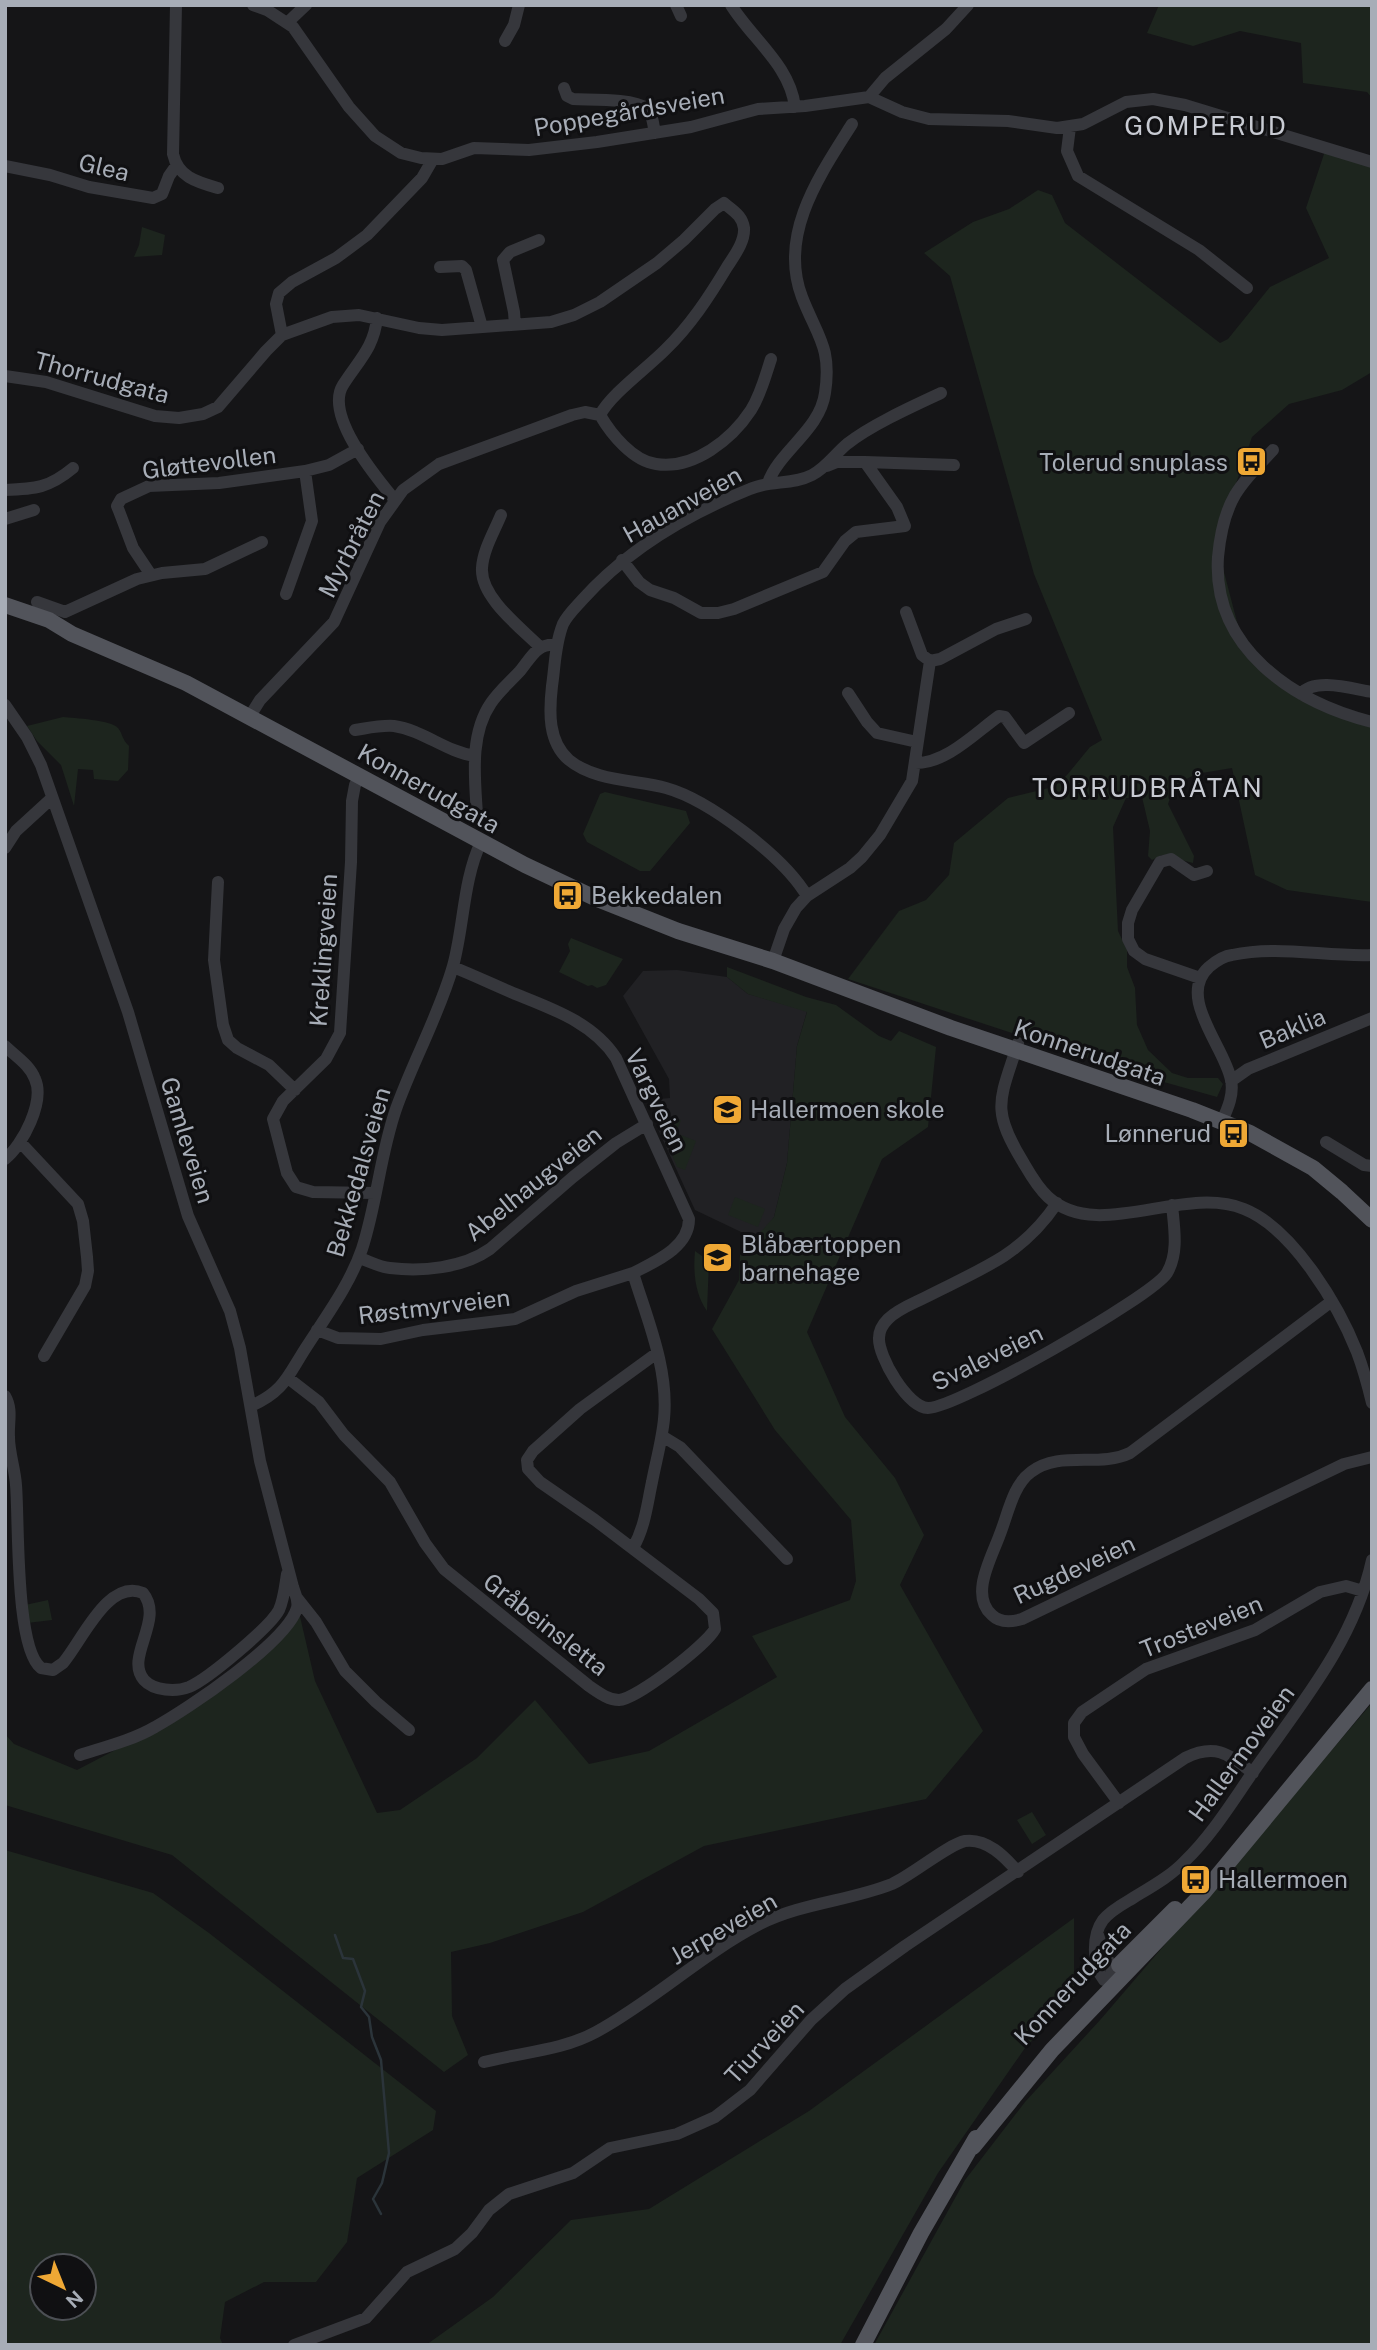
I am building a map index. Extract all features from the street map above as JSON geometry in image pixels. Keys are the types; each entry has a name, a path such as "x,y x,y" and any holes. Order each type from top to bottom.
{"main road":[{"name":"Konnerudgata","path":"5,605 49,620 72,634"},
{"name":"Konnerudgata","path":"5,615 72,634 156,669 250,716 525,865 608,903 678,931 773,961 1224,1117 1301,1149 1347,1182 1372,1205"},
{"name":"Konnerudgata","path":"1224,1117 1298,1158 1342,1192 1372,1220"},
{"name":"Konnerudgata","path":"863,2345 921,2233 973,2147 1111,1978 1171,1928 1372,1689"}],"street":[{"path":"176,5 172,145 176,166 196,181 218,188"},
{"name":"Poppegårdsveien","path":"253,5 267,10 287,23 299,35 349,107 375,136 401,153 433,159 442,159 474,148 547,149 691,127 758,109 869,97"},
{"path":"287,23 306,5"},
{"path":"505,41 514,25 519,5"},
{"path":"731,5 744,26 774,59 790,86 795,107"},
{"path":"968,5 946,29 878,85 869,97 902,112 929,119 1008,121 1057,128 1095,119 1126,102 1153,99 1185,105 1372,162"},
{"path":"564,88 567,96 573,99 633,103 645,107 651,114 655,133"},
{"name":"Hauanveien","path":"807,896 784,867 710,807 669,789 591,772 568,759 551,729 551,694 557,645 569,615 622,560 650,541 710,508 768,483 773,472 810,425 824,400 827,363 822,338 797,284 794,257 796,237 810,196 852,124"},
{"path":"1070,127 1067,151 1078,176 1199,250 1247,288"},
{"path":"433,159 422,178 367,235 336,258 292,282 279,293 276,304 282,335 332,317 359,315 418,328 442,330 561,320 600,302 657,263 709,214 724,204 737,214 743,225 743,236 736,252 687,327 644,372 610,398 600,415 616,438 647,461 663,464 697,457 720,444 737,429 758,397 771,359"},
{"name":"Glea","path":"5,166 50,175 89,187 153,198 162,194 176,166"},
{"path":"515,325 503,260 510,252 539,240"},
{"path":"440,267 463,266 466,270 482,327"},
{"path":"377,318 371,345 340,389 339,410 372,472 394,499"},
{"name":"Thorrudgata","path":"5,376 46,382 155,416 179,418 203,414 218,407 282,335"},
{"path":"824,468 848,443 941,394"},
{"name":"Myrbråten","path":"250,716 260,700 334,622 380,522 394,499 419,477 461,455 572,415 585,412 600,415"},
{"name":"Gløttevollen","path":"151,575 133,548 117,506 121,499 149,486 219,483 305,471 329,465 358,449"},
{"path":"1273,450 1244,483 1226,517 1219,547 1219,583 1231,624 1246,647 1268,670 1301,694 1335,712 1372,722"},
{"path":"768,483 810,476 837,462 954,465"},
{"path":"622,560 639,582 650,590 674,598 701,612 718,613 746,605 823,572 845,541 856,532 905,526 897,507 865,462"},
{"path":"5,490 34,489 56,482 73,468"},
{"name":"Gløttevollen","path":"286,594 312,521 305,471"},
{"path":"5,519 34,510"},
{"path":"501,515 486,550 482,567 484,585 491,597 540,647"},
{"path":"37,602 65,612 123,584 151,575 205,569 262,542"},
{"path":"906,612 922,654 930,661"},
{"path":"930,661 940,659 996,629 1026,619"},
{"path":"477,815 475,756 489,705 540,647 557,645"},
{"path":"773,961 789,918 807,896 850,868 869,849 912,781 930,661"},
{"path":"1301,694 1311,686 1336,685 1372,691"},
{"path":"848,694 877,733 917,742"},
{"name":"Gamleveien","path":"5,705 33,746 52,797 128,1012 188,1216 230,1311 240,1348 260,1461 297,1598 354,1681 409,1730"},
{"path":"916,763 926,763 950,751 999,716 1009,722 1024,743 1069,713"},
{"path":"355,730 401,727 454,752 475,756"},
{"name":"Kreklingveien","path":"360,776 352,801 342,1023 337,1041 326,1059 277,1107 273,1125 293,1184 304,1191 375,1193"},
{"path":"5,848 16,831 52,797"},
{"name":"Bekkedalsveien","path":"251,1406 271,1397 288,1378 359,1258 394,1113 453,967 472,867 481,842"},
{"path":"1200,978 1140,956 1130,945 1128,932 1132,910 1160,862 1171,859 1194,875 1207,871"},
{"path":"218,882 214,960 221,1014 228,1040 237,1048 269,1065 295,1090"},
{"path":"1224,1117 1231,1099 1231,1080 1198,999 1200,978 1219,959 1240,953 1372,955"},
{"name":"Vargveien","path":"453,967 560,1013 598,1036 616,1058 689,1219 683,1238 668,1253 633,1273"},
{"name":"Baklia","path":"1231,1080 1248,1069 1372,1018"},
{"path":"5,1046 30,1070 38,1085 34,1109 21,1143 5,1159"},
{"path":"1017,1047 1002,1095 1000,1106 1003,1124 1030,1174 1047,1196 1070,1210 1091,1215 1211,1201 1241,1208 1261,1218 1296,1252 1332,1301 1357,1352 1372,1403"},
{"name":"Abelhaugveien","path":"359,1258 387,1268 404,1269 437,1267 474,1258 490,1249 617,1143 647,1124"},
{"path":"1326,1142 1364,1165 1372,1166"},
{"path":"21,1143 78,1204 87,1257 85,1286 44,1356"},
{"name":"Svaleveien","path":"1056,1203 1031,1235 1007,1254 901,1310 883,1324 879,1337 880,1348 897,1382 911,1401 930,1408 946,1403 1073,1338 1155,1286 1167,1273 1175,1249 1172,1205"},
{"path":"633,1273 662,1370 665,1401 662,1437 643,1527 633,1548"},
{"name":"Røstmyrveien","path":"317,1330 338,1338 381,1339 423,1330 515,1319 576,1291 633,1273"},
{"name":"Rugdeveien","path":"1332,1301 1130,1453 1111,1460 1054,1462 1029,1473 1015,1495 986,1572 983,1601 990,1613 1000,1620 1022,1619 1344,1464 1372,1457"},
{"name":"Gråbeinsletta","path":"288,1378 319,1402 344,1436 390,1482 425,1543 444,1569 589,1686 604,1696 618,1700 648,1686 705,1642 715,1629 713,1613 708,1606 633,1548 540,1482 528,1469 527,1460 533,1451 580,1409 657,1353"},
{"path":"5,1396 10,1407 9,1439 13,1461 24,1627 32,1657 41,1668 53,1670 63,1663 110,1600 121,1592 132,1589 145,1595 150,1608 147,1633 139,1657 142,1676 149,1683 167,1690 188,1687 203,1678 270,1623 282,1603 288,1570"},
{"path":"662,1437 680,1447 787,1559"},
{"name":"Hallermoveien","path":"1111,1978 1098,1935 1100,1926 1108,1915 1166,1877 1188,1858 1227,1810 1326,1669 1347,1632 1372,1560"},
{"name":"Trosteveien","path":"1119,1803 1083,1754 1074,1737 1074,1723 1082,1712 1146,1670 1255,1630 1320,1592 1346,1586 1363,1591"},
{"path":"80,1755 155,1727 253,1660 292,1617 297,1608 297,1598"},
{"name":"Tiurveien","path":"294,2345 366,2318 407,2272 455,2249 472,2233 489,2210 509,2194 573,2173 610,2148 677,2134 715,2117 750,2090 820,2012 845,1989 1185,1758 1210,1749 1224,1753 1253,1773"},
{"name":"Jerpeveien","path":"484,2062 508,2055 546,2050 577,2040 612,2022 759,1925 789,1912 891,1884 920,1869 958,1843 982,1843 1008,1860 1018,1872"}],"shaded area":[{"path":"1159,5 1372,5 1372,98 1367,92 1303,83 1301,43 1240,31 1193,46 1147,33"},
{"path":"1325,151 1372,164 1372,372 1342,390 1289,404 1252,437 1223,521 1219,553 1242,641 1314,701 1372,721 1372,902 1287,890 1255,875 1232,768 1196,774 1175,785 1168,804 1194,856 1193,863 1162,855 1152,860 1148,856 1150,831 1142,797 1126,798 1113,827 1118,931 1127,950 1127,967 1135,988 1137,1025 1148,1050 1172,1073 1188,1078 1218,1078 1223,1084 1217,1097 1139,1075 848,979 899,911 926,900 949,875 954,843 1008,798 1053,787 1067,775 1090,747 1102,740 1034,574 950,276 924,253 973,222 1009,209 1038,190 1052,195 1065,223 1220,343 1228,339 1270,287 1329,258 1306,208"},
{"path":"142,227 165,235 162,255 134,257"},
{"path":"63,717 114,725 129,746 128,770 118,781 94,779 93,770 78,769 74,806 61,765 37,741 27,726"},
{"path":"605,792 686,811 690,823 650,871 640,871 587,842 583,834 600,794"},
{"path":"571,938 623,959 606,985 597,988 588,986 559,972 570,951 568,944"},
{"path":"727,967 806,997 836,1005 879,1036 891,1041 899,1031 936,1047 928,1127 882,1159 807,1332 845,1417 895,1478 924,1535 900,1585 983,1731 926,1799 704,1846 583,1912 490,1943 451,1952 452,2016 468,2055 444,2072 172,1855 5,1805 5,1734 14,1744 77,1770 163,1725 252,1664 298,1608 315,1681 377,1813 400,1810 477,1758 535,1700 589,1764 649,1751 777,1677 752,1636 850,1600 856,1581 851,1520 775,1430 712,1329 739,1280 740,1255 774,1217 787,1163 797,1046 807,1012 748,994 727,977"},
{"name":"Hallermoen skole","path":"677,970 727,977 748,994 807,1011 797,1046 787,1163 774,1217 758,1240 695,1210 657,1127 667,1118 659,1099 670,1098 669,1079 623,996 643,971"},
{"path":"674,1118 681,1120 676,1133 696,1141 685,1170 677,1167 660,1125"},
{"path":"735,1197 765,1209 758,1227 728,1215"},
{"path":"695,1251 709,1261 707,1311 696,1282"},
{"path":"48,1600 52,1620 27,1623 25,1605"},
{"path":"1372,1703 1372,2345 874,2345 965,2180 1025,2102 1101,2019"},
{"path":"1032,1812 1046,1835 1032,1844 1017,1820"},
{"path":"5,1850 153,1893 209,1933 436,2111 433,2130 357,2178 347,2242 316,2282 264,2282 225,2302 220,2338 223,2345 5,2345"},
{"path":"1074,1918 1074,1997 1025,2048 938,2173 840,2345 426,2345 493,2297 571,2220 649,2209 809,2111"}],"waterway":[{"path":"335,1935 343,1958 353,1959 365,1991 361,2007 369,2017 372,2037 381,2060 389,2153 382,2183 373,2199 381,2214"}],"place":[{"name":"Tolerud snuplass","path":"1251,462"},
{"name":"Bekkedalen","path":"568,895"},
{"name":"Hallermoen skole","path":"727,1109"},
{"name":"Lønnerud","path":"1234,1133"},
{"name":"Blåbærtoppen barnehage","path":"718,1258"},
{"name":"Hallermoen","path":"1195,1879"}],"district":[{"name":"GOMPERUD","path":"1206,125"},
{"name":"TORRUDBRÅTAN","path":"1148,787"}]}
